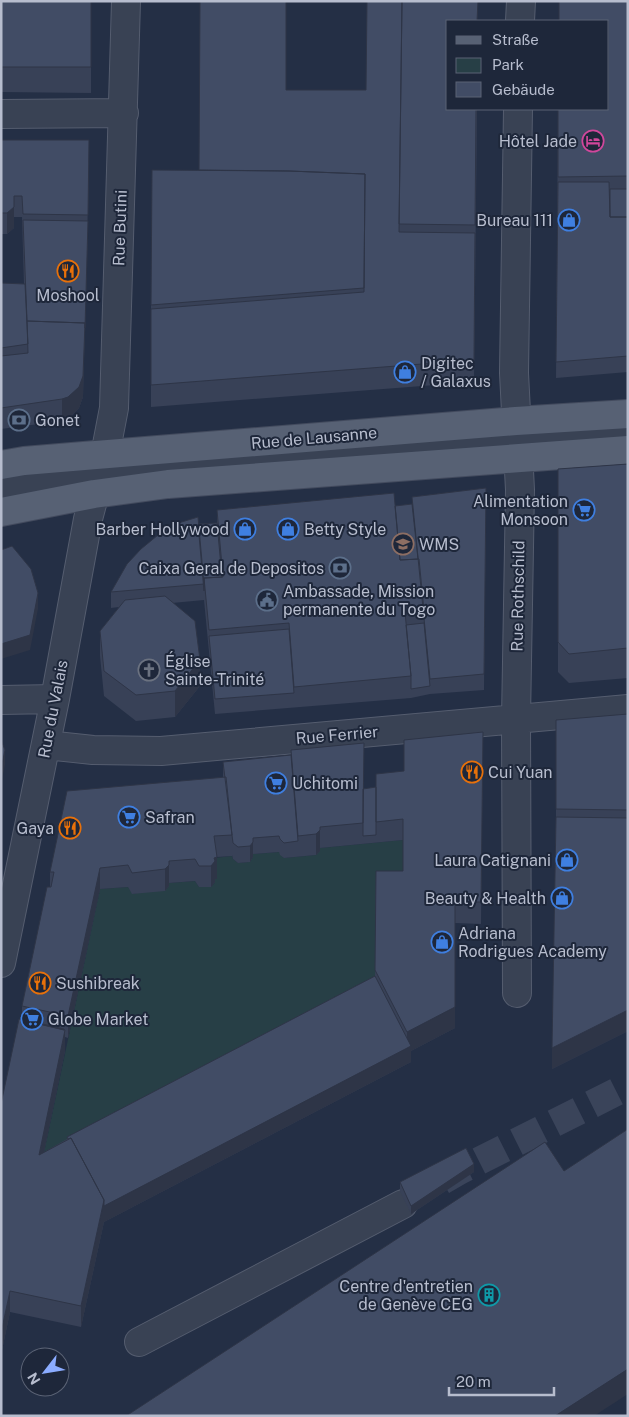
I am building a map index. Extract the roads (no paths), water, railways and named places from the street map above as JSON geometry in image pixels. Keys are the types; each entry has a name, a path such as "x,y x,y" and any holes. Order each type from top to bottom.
{"main road":[{"name":"Rue de Lausanne","path":"1,465 24,461 100,475 517,440 628,414"},
{"path":"1,512 100,475 168,484 219,480 517,440 628,450"}],"street":[{"name":"Rue Butini","path":"100,475 114,408 126,1"},
{"path":"520,20 521,1"},
{"name":"Rue Rothschild","path":"517,993 516,719 520,490 514,373 518,110"},
{"path":"1,114 124,113"},
{"path":"517,440 628,434"},
{"path":"1,492 100,475"},
{"name":"Rue du Valais","path":"1,963 46,745 88,519 100,475"},
{"path":"1,700 55,699"},
{"name":"Rue Ferrier","path":"46,745 93,750 161,751 628,709"},
{"path":"139,1342 403,1204"}],"tunnel":[{"path":"442,1181 628,1086"}],"place":[{"name":"Hôtel Jade","path":"593,141"},
{"name":"Bureau 111","path":"569,220"},
{"name":"Moshool","path":"68,271"},
{"name":"Digitec / Galaxus","path":"405,372"},
{"name":"Gonet","path":"19,420"},
{"name":"Alimentation Monsoon","path":"584,510"},
{"name":"Barber Hollywood","path":"245,529"},
{"name":"Betty Style","path":"288,529"},
{"name":"WMS","path":"403,544"},
{"name":"Caixa Geral de Depositos","path":"340,568"},
{"name":"Ambassade, Mission permanente du Togo","path":"267,600"},
{"name":"Église Sainte-Trinité","path":"149,670"},
{"name":"Cui Yuan","path":"472,772"},
{"name":"Uchitomi","path":"276,783"},
{"name":"Safran","path":"129,817"},
{"name":"Gaya","path":"70,828"},
{"name":"Laura Catignani","path":"567,860"},
{"name":"Beauty & Health","path":"562,898"},
{"name":"Adriana Rodrigues Academy","path":"442,942"},
{"name":"Sushibreak","path":"40,983"},
{"name":"Globe Market","path":"32,1019"},
{"name":"Centre d'entretien de Genève CEG","path":"489,1295"}]}
